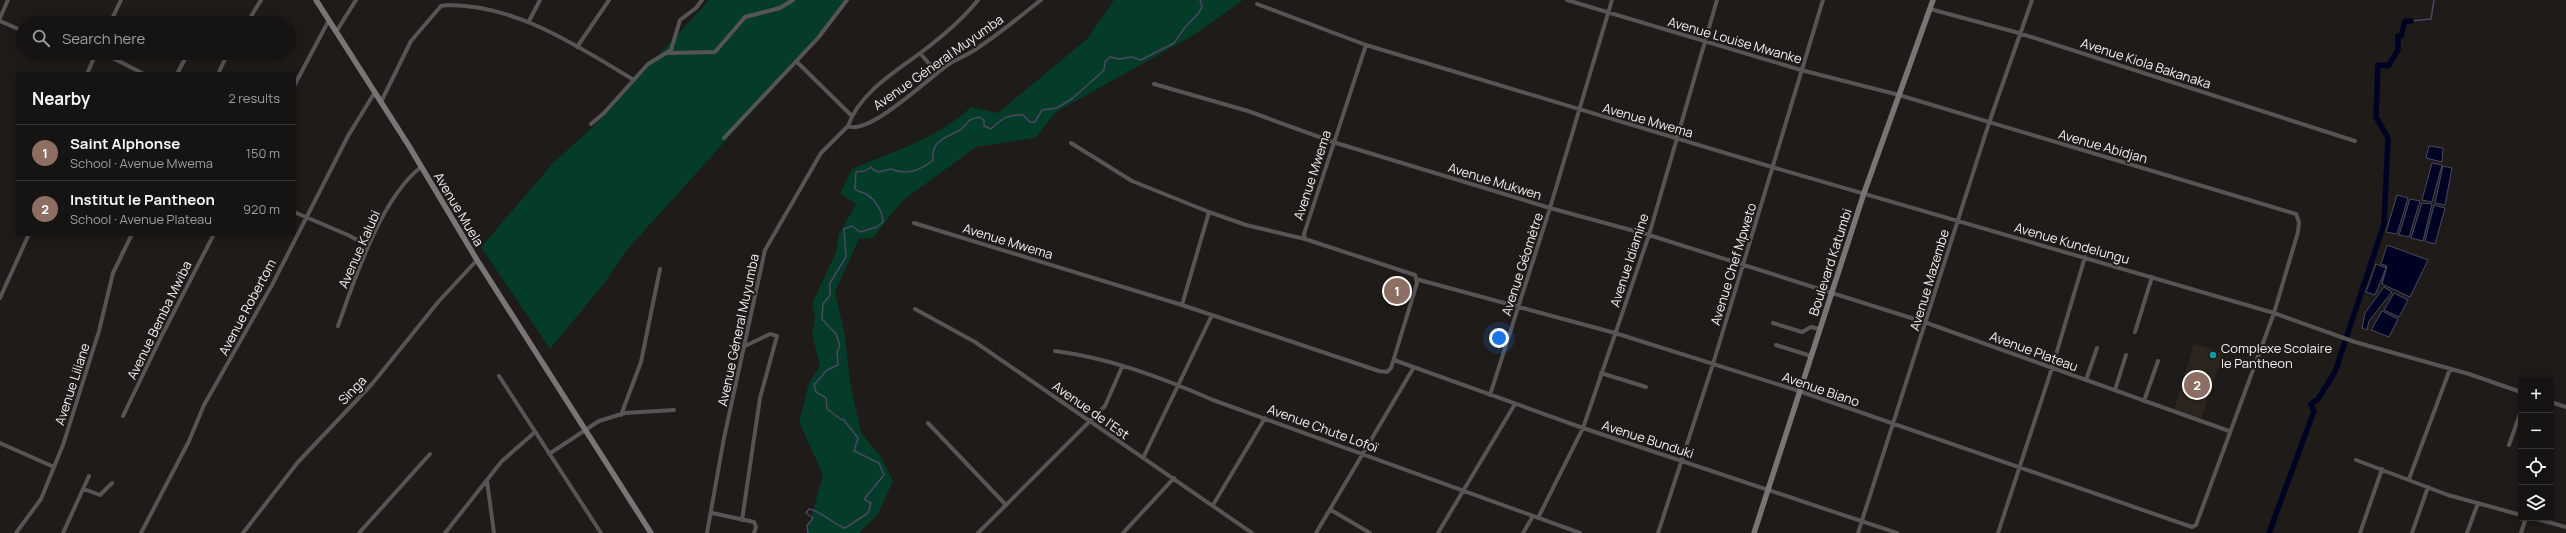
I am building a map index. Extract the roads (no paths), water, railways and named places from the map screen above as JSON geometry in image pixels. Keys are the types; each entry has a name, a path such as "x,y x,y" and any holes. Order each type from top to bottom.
{"street":[{"path":"8,0 0,19 16,27"},
{"path":"113,16 121,0"},
{"path":"251,16 261,0"},
{"name":"Avenue Muela","path":"316,0 421,166 477,260 651,533"},
{"path":"336,32 356,0"},
{"path":"381,102 411,41 441,6 442,0"},
{"path":"529,22 540,0"},
{"path":"578,46 609,0"},
{"path":"591,124 604,113 651,62 669,52 674,46 680,20 696,8 702,0"},
{"path":"669,52 715,52 745,17 780,8 792,0"},
{"path":"724,138 796,61 847,0"},
{"path":"848,126 852,116 880,84 920,54 978,0"},
{"name":"Avenue Géneral Muyumba","path":"707,533 712,513 724,438 766,250 821,153 848,126 852,127 862,125 890,110 937,73 979,47 1042,0"},
{"name":"Avenue Louise Mwanke","path":"1567,0 1608,14 1704,42 1899,96"},
{"name":"Avenue Géomètre","path":"1490,395 1550,208 1612,0"},
{"name":"Avenue Idiamine","path":"1538,518 1583,428 1616,333 1649,235 1717,0"},
{"name":"Avenue Chef Mpweto","path":"1658,533 1713,364 1823,0"},
{"name":"Boulevard Katumbi","path":"1754,533 1810,356 1864,193 1934,0"},
{"name":"Avenue Mazembe","path":"1858,533 1927,323 1989,123 2019,33 2032,0"},
{"path":"1257,4 1366,45"},
{"path":"441,6 467,7 529,22 578,46 634,80"},
{"name":"Avenue Kiola Bakanaka","path":"1930,9 2019,33 2355,141"},
{"path":"296,82 329,20"},
{"name":"Avenue Mwema","path":"1519,305 1416,278 1413,274 1305,239 1304,234 1366,45 1676,139 1864,193"},
{"path":"920,54 937,73"},
{"path":"88,72 93,60"},
{"path":"117,60 140,72"},
{"path":"178,72 184,60"},
{"path":"219,72 225,60"},
{"path":"796,61 852,116"},
{"name":"Avenue Mukwen","path":"1154,84 1248,111 1333,142 1550,208 1649,235 1831,294"},
{"name":"Avenue Robertom","path":"296,234 304,217 375,92"},
{"name":"Avenue Abidjan","path":"1899,96 2294,213 2299,219 2298,232 2274,313"},
{"path":"1071,143 1132,181 1246,225 1305,239"},
{"name":"Avenue Kalubi","path":"338,326 368,246 395,198 410,177 421,166"},
{"name":"Avenue Kundelungu","path":"1864,193 2274,313 2355,342 2450,369 2518,391"},
{"path":"1182,305 1209,212"},
{"path":"296,213 348,235 368,246"},
{"name":"Avenue Mwema","path":"914,223 1182,305 1379,371 1389,370 1394,360"},
{"path":"0,298 28,236"},
{"name":"Avenue Liliane","path":"16,533 41,499 54,467 82,386 113,273 131,236"},
{"name":"Avenue Bemba Mwiba","path":"123,416 213,236"},
{"name":"Avenue Robertom","path":"141,533 189,441 204,405 272,285 295,236"},
{"path":"1998,533 2052,368 2085,257"},
{"name":"Singa","path":"243,533 306,452 372,384 439,302 477,260"},
{"path":"621,415 641,362 660,269"},
{"path":"2135,332 2152,277"},
{"path":"1394,360 1416,278"},
{"name":"Avenue Plateau","path":"1831,294 1927,323 2229,432"},
{"name":"Avenue Biano","path":"1519,305 1616,333 1799,391 1894,425 2194,527 2229,432"},
{"name":"Avenue de l'Est","path":"915,309 975,342 1252,533"},
{"path":"2229,432 2274,313"},
{"path":"1143,458 1177,384 1212,315"},
{"path":"1774,323 1802,332 1811,327 1819,329"},
{"path":"742,520 760,398 777,336 770,334 745,346"},
{"path":"1776,345 1810,356"},
{"path":"2086,380 2097,348"},
{"name":"Avenue Chute Lofoï","path":"1055,351 1088,355 1177,384 1265,418 1580,533"},
{"path":"2115,390 2126,355"},
{"name":"Avenue Bunduki","path":"1394,360 1583,428 1897,533"},
{"path":"2144,401 2158,361"},
{"path":"978,533 1105,406 1122,367"},
{"path":"1316,533 1331,510 1414,367"},
{"path":"2409,479 2450,369"},
{"path":"1601,373 1646,387"},
{"path":"498,376 601,533"},
{"path":"2554,403 2566,407"},
{"path":"1438,533 1516,404"},
{"path":"549,454 595,422 621,415 674,410"},
{"path":"2509,445 2520,413"},
{"path":"1213,505 1265,418"},
{"path":"928,423 1006,505"},
{"path":"444,533 502,461 536,432"},
{"path":"0,443 54,467"},
{"path":"359,533 430,454"},
{"path":"2356,460 2428,487 2518,514"},
{"path":"2360,533 2382,470"},
{"path":"63,533 89,476"},
{"path":"1123,533 1174,478"},
{"path":"487,480 494,533"},
{"path":"84,489 100,495 112,483"},
{"path":"2412,533 2428,487"},
{"path":"2467,533 2478,503"},
{"path":"1331,510 1370,533"},
{"path":"712,513 756,524 754,533"},
{"path":"1523,533 1533,516"},
{"path":"2521,533 2525,521"},
{"path":"2544,521 2566,527"}],"water":[{"path":"2429,146 2443,148 2442,162 2426,158"},
{"path":"2432,163 2442,165 2432,202 2422,200"},
{"path":"2443,166 2452,168 2445,205 2435,203"},
{"path":"2397,195 2408,198 2397,234 2386,232"},
{"path":"2410,199 2420,201 2409,237 2399,235"},
{"path":"2422,203 2432,204 2423,241 2411,238"},
{"path":"2434,205 2445,208 2435,244 2425,241"},
{"path":"2387,245 2428,260 2410,297 2382,284 2387,266 2381,264"},
{"path":"2376,264 2386,268 2375,295 2366,292"},
{"path":"2384,287 2392,292 2369,321 2367,330 2362,328 2365,313"},
{"path":"2394,293 2408,300 2399,317 2384,310"},
{"path":"2382,311 2398,319 2389,337 2371,330"}],"waterway":[{"path":"808,533 807,526 813,518 806,513 809,509 818,512 845,528 868,513 871,503 865,500 865,498 884,475 879,463 854,451 858,438 843,419 842,420 827,409 826,398 816,392 814,385 827,370 838,365 837,352 840,346 836,334 822,319 823,304 830,295 830,283 846,257 844,229 852,226 860,232 877,227 883,222 882,214 875,202 866,194 855,189 856,172 865,171 871,167 878,172 891,169 908,172 924,167 933,160 934,148 940,140 960,130 969,121 975,118 980,117 984,120 984,126 991,129 1002,120 1013,115 1023,115 1030,122 1035,122 1042,110 1057,108 1073,98 1104,70 1105,62 1110,57 1119,59 1132,57 1141,60 1174,43 1186,26 1198,14 1202,7 1200,0"},
{"path":"2411,21 2431,19 2434,0"},
{"path":"2269,533 2314,411 2311,404 2318,399 2335,372 2384,224 2388,138 2376,117 2378,65 2388,66 2398,50 2398,36 2401,36 2405,21 2411,21"}],"place":[{"name":"Saint Alphonse","path":"1397,291"},
{"name":"Complexe Scolaire le Pantheon","path":"2213,355"},
{"name":"Institut le Pantheon","path":"2197,385"}]}
